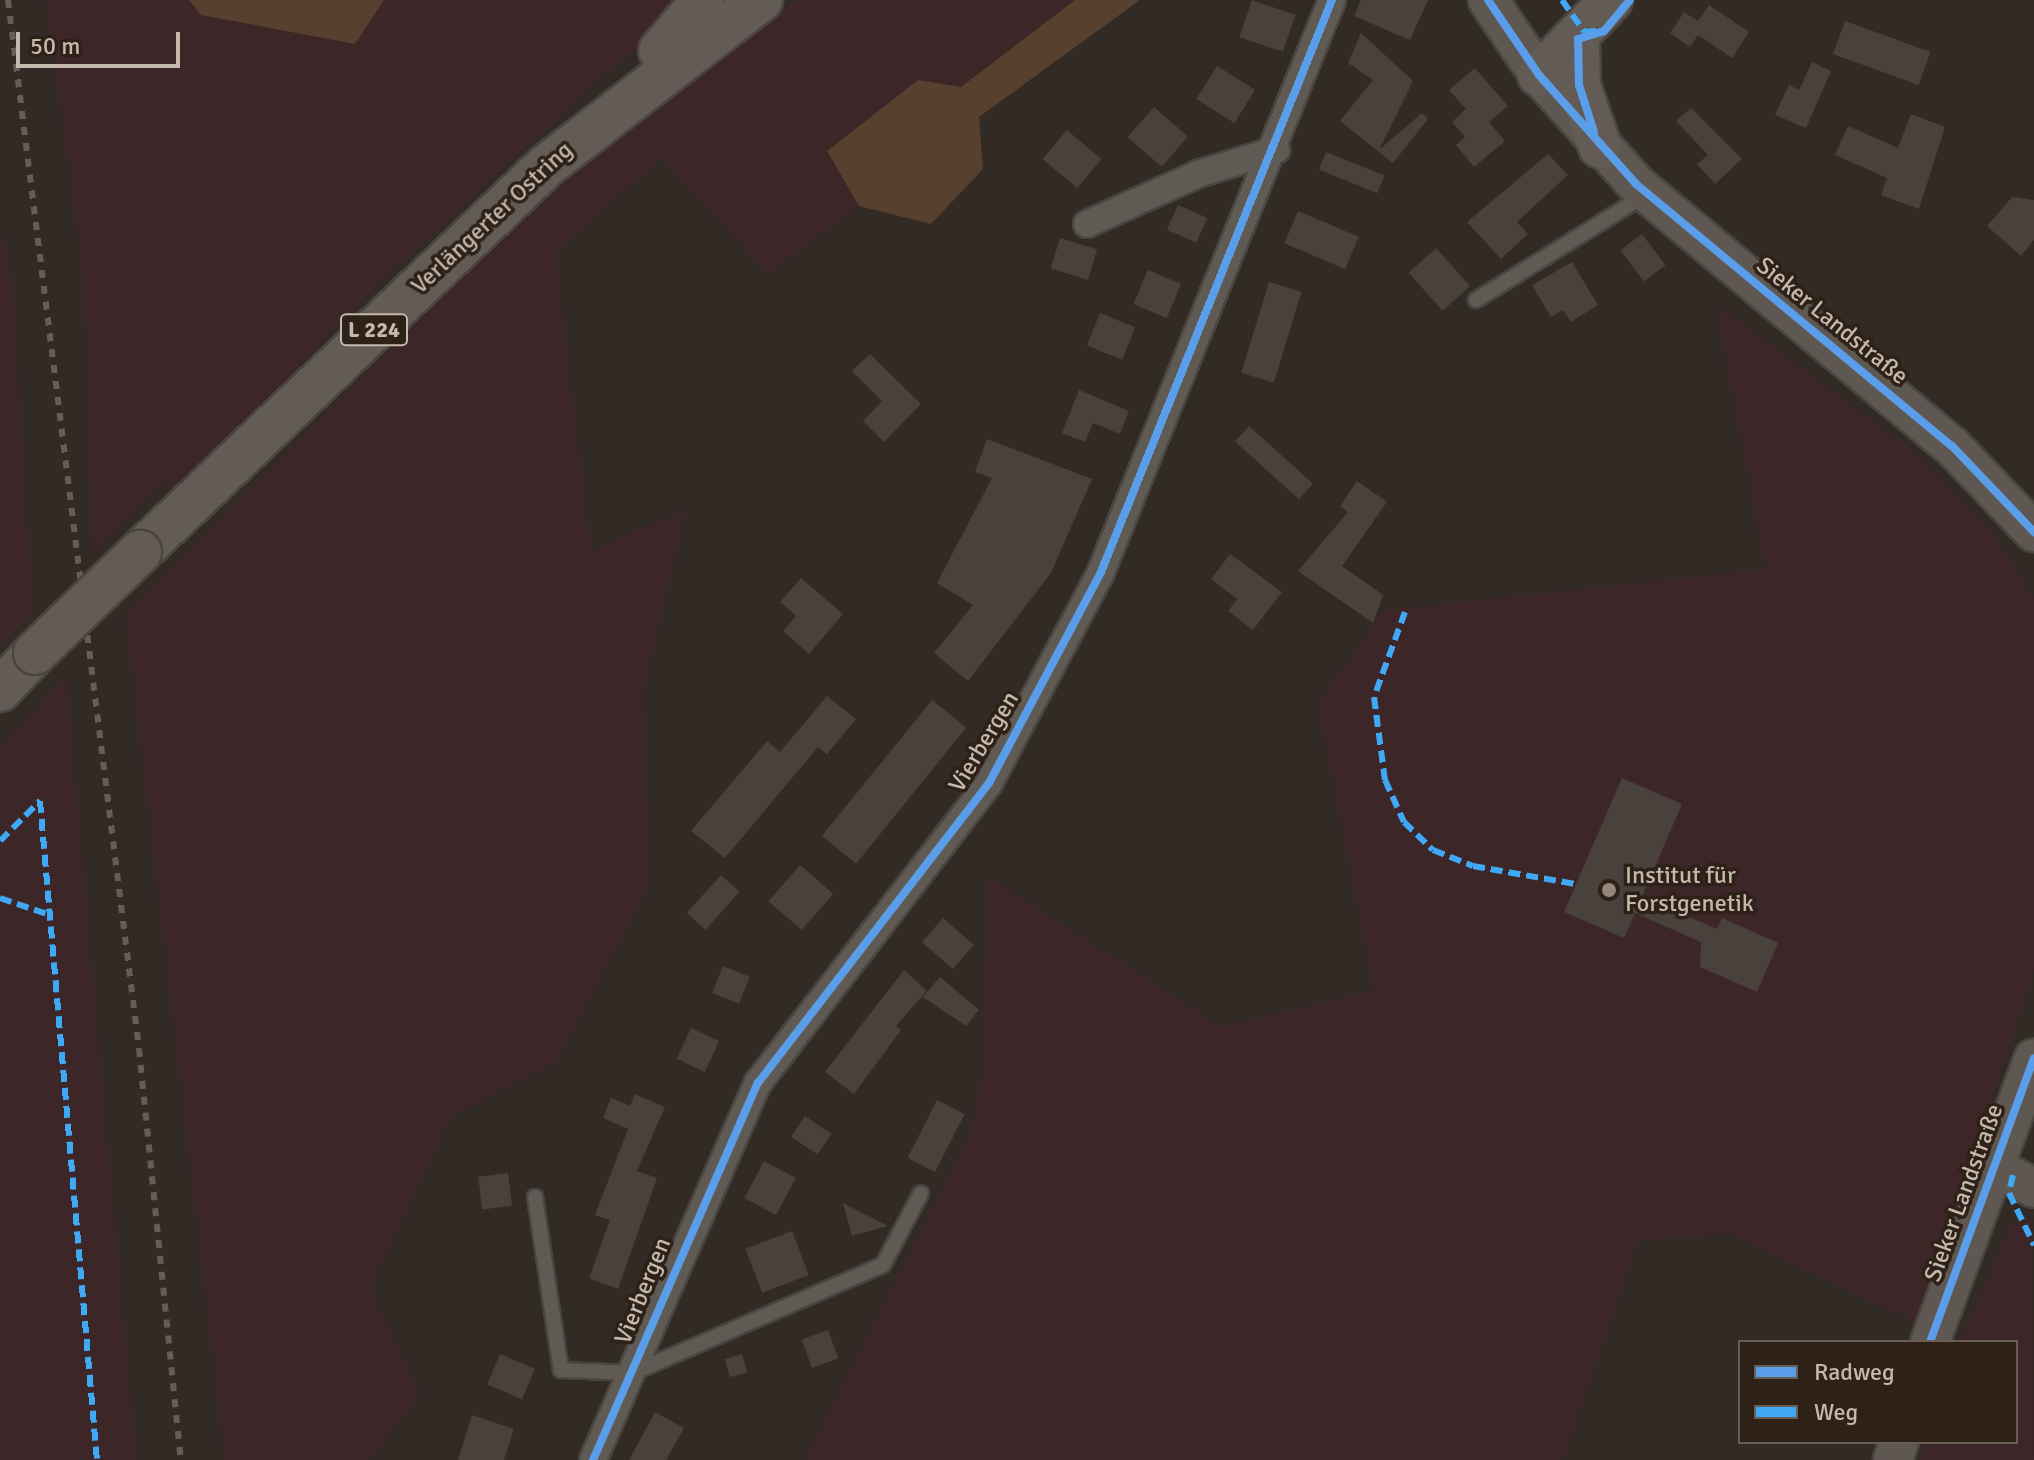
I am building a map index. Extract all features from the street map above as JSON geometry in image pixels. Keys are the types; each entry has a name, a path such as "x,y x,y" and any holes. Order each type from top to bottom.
{"main road":[{"path":"609,111 703,0"},
{"name":"Verlängerter Ostring","path":"0,690 140,552 609,111 761,0"},
{"name":"Sieker Landstraße","path":"1488,0 1532,66 1600,147 1647,194 1952,446 2034,532"},
{"path":"1532,66 1580,20 1611,0"},
{"path":"1580,20 1579,85 1600,147"},
{"name":"Sieker Landstraße","path":"1931,1340 2034,1058"},
{"path":"1996,1168 2034,1188"}],"street":[{"name":"Vierbergen","path":"593,1460 758,1083 989,783 1101,572 1276,150 1332,0"},
{"path":"1087,224 1198,174 1276,150"}],"lane":[{"path":"1476,300 1647,194"},
{"path":"535,1197 561,1370 632,1373 883,1265 921,1193"}],"shaded area":[{"path":"46,0 189,0 202,15 355,44 384,0 719,0 627,55 587,90 370,292 167,505 171,476 182,463 93,555 82,260"},
{"path":"189,0 384,0 355,44 201,15"},
{"path":"799,0 1075,0 961,87 918,80 827,150 859,206 767,273 662,158 555,252 591,551 687,509 643,688 648,887 556,1062 451,1116 370,1288 420,1394 369,1460 225,1460 126,616 496,244 728,41"},
{"path":"1075,0 1140,0 979,117 983,169 931,224 859,206 827,151 918,80 961,87"},
{"path":"0,231 11,267 33,612 0,646"},
{"path":"1716,305 1922,459 1987,526 2034,598 2034,970 1917,1323 1731,1234 1638,1240 1563,1460 805,1460 970,1134 984,1065 988,877 1222,1027 1374,990 1318,704 1383,611 1766,569"},
{"path":"66,677 136,1460 0,1460 0,746"},
{"path":"2032,1216 2034,1460 1920,1460 1925,1444 2018,1444 2018,1340 1962,1340 2010,1224"}],"building":[{"path":"1252,0 1295,15 1283,52 1239,37"},
{"path":"1361,0 1428,0 1410,40 1354,16"},
{"path":"1709,5 1749,32 1732,58 1698,35 1690,47 1670,33 1684,12 1698,21"},
{"path":"1845,21 1931,52 1919,85 1833,54"},
{"path":"1361,33 1413,81 1379,150 1422,113 1428,119 1393,163 1340,121 1373,80 1348,63"},
{"path":"1812,62 1831,71 1806,128 1775,115 1789,85 1799,90"},
{"path":"1217,66 1255,90 1234,123 1196,99"},
{"path":"1475,68 1508,106 1489,122 1505,141 1474,167 1456,145 1465,137 1452,122 1466,109 1449,90"},
{"path":"1154,107 1188,137 1162,167 1128,137"},
{"path":"1691,108 1742,159 1715,184 1697,164 1708,155 1676,121"},
{"path":"1911,114 1945,127 1919,209 1881,195 1887,178 1835,155 1848,126 1898,148"},
{"path":"1067,130 1101,159 1077,188 1043,159"},
{"path":"1326,152 1384,176 1377,193 1319,170"},
{"path":"1548,154 1568,175 1517,222 1528,234 1501,259 1467,222"},
{"path":"2012,197 2034,200 2034,240 2021,256 1987,226"},
{"path":"1178,205 1207,218 1196,243 1167,230"},
{"path":"1298,211 1359,237 1345,269 1284,243"},
{"path":"1642,234 1665,265 1644,281 1620,250"},
{"path":"1060,238 1097,249 1088,280 1051,269"},
{"path":"1436,248 1470,286 1443,311 1409,273"},
{"path":"1572,262 1598,305 1571,322 1563,310 1551,317 1532,285"},
{"path":"1148,270 1181,284 1167,318 1134,304"},
{"path":"1269,282 1302,292 1274,383 1241,373"},
{"path":"1100,313 1135,327 1122,360 1087,345"},
{"path":"870,354 921,404 884,442 863,421 882,401 852,371"},
{"path":"1079,390 1129,411 1120,434 1093,423 1085,442 1062,433"},
{"path":"1249,426 1313,484 1299,499 1235,442"},
{"path":"987,439 1092,479 1051,573 968,681 934,653 973,605 937,583 992,478 975,472"},
{"path":"1357,481 1387,502 1342,566 1383,595 1373,623 1298,571 1348,512 1340,506"},
{"path":"1230,554 1282,592 1253,630 1228,611 1237,599 1211,579"},
{"path":"801,578 843,614 809,654 783,631 796,616 780,602"},
{"path":"827,696 856,719 827,754 818,747 725,858 691,831 767,741 780,752"},
{"path":"932,700 966,728 856,864 822,836"},
{"name":"Institut für Forstgenetik","path":"1622,778 1682,804 1642,897 1717,929 1722,918 1778,943 1757,992 1700,967 1701,942 1635,913 1624,938 1564,912"},
{"path":"800,865 833,894 802,930 769,901"},
{"path":"721,875 740,892 705,930 687,913"},
{"path":"943,918 974,945 953,969 922,942"},
{"path":"723,966 750,977 739,1004 712,993"},
{"path":"904,970 927,991 896,1026 901,1030 854,1094 825,1072"},
{"path":"940,977 979,1010 966,1026 923,997"},
{"path":"691,1028 719,1041 705,1072 677,1059"},
{"path":"635,1094 665,1107 637,1171 657,1178 618,1289 589,1278 610,1220 595,1215 628,1129 603,1118 611,1098 630,1106"},
{"path":"937,1100 965,1114 935,1172 907,1158"},
{"path":"805,1116 832,1134 818,1155 791,1137"},
{"path":"764,1161 796,1178 776,1215 744,1198"},
{"path":"508,1173 512,1206 482,1209 478,1177"},
{"path":"843,1203 888,1226 852,1236"},
{"path":"792,1231 809,1275 762,1293 745,1249"},
{"path":"828,1330 838,1358 812,1368 802,1340"},
{"path":"500,1354 535,1369 522,1399 487,1384"},
{"path":"742,1354 747,1372 730,1377 725,1359"},
{"path":"655,1412 684,1428 666,1460 629,1460"},
{"path":"472,1415 514,1429 504,1460 458,1460"}],"railway":[{"path":"8,0 139,1049 181,1460"}],"marked path":[{"path":"1562,0 1584,32 1596,31"},
{"path":"1405,612 1374,697 1385,780 1404,822 1433,850 1473,866 1575,884"},
{"path":"0,841 40,801 97,1460"},
{"path":"0,898 50,915"},
{"path":"2013,1175 2009,1193 2034,1245"}],"cycle path":[{"path":"593,1460 758,1083 989,783 1101,572 1332,0"},
{"path":"1488,0 1539,75 1636,184 1952,446 2034,532"},
{"path":"1594,132 1579,85 1578,39 1604,31 1630,0"},
{"path":"1931,1340 2034,1058"}],"place":[{"name":"Institut für Forstgenetik","path":"1609,890"}]}
